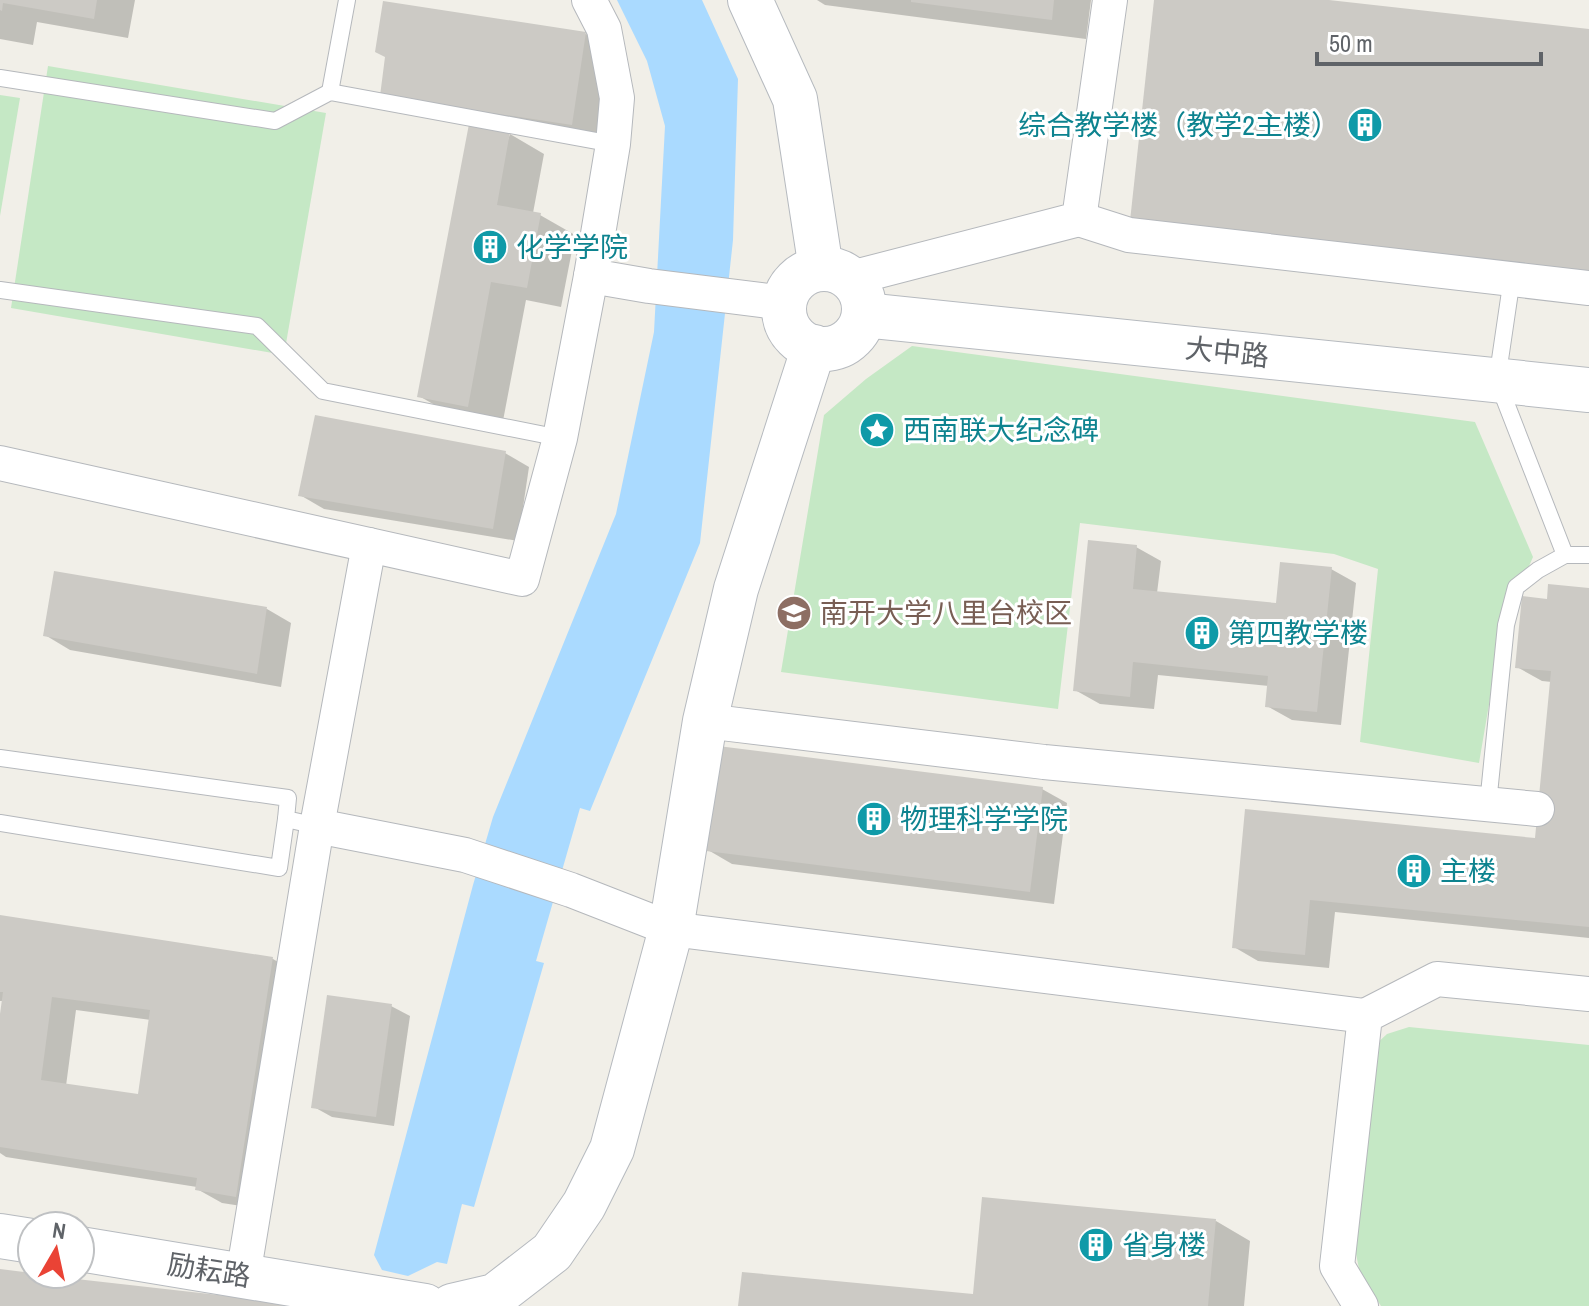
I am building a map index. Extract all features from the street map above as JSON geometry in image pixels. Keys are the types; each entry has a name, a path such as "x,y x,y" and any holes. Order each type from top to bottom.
{"street":[{"path":"0,463 522,579 560,438 613,144 617,98 604,29 589,0"},
{"path":"750,0 795,99 845,287 860,327 843,344 831,348 814,347 798,339 785,319 786,295 802,275 814,270 845,287 1079,219 1129,235 1589,288"},
{"path":"1079,219 1110,0"},
{"path":"591,276 784,303"},
{"name":"大中路","path":"845,287 1497,380 1589,390"},
{"path":"452,1306 495,1296 552,1252 584,1205 612,1149 671,929 705,721 736,589 814,347"},
{"path":"243,1276 301,822 369,545"},
{"path":"705,721 1044,762 1537,809"},
{"path":"301,822 465,855 571,890 671,929 1365,1016 1437,979 1589,994"},
{"path":"1361,1306 1337,1266 1365,1016"},
{"name":"励耘路","path":"96,1252 423,1306"}],"lane":[{"path":"330,92 347,0"},
{"path":"0,78 275,121 330,92 613,144"},
{"path":"1512,278 1497,380 1565,555"},
{"path":"0,290 257,326 323,391 560,438"},
{"path":"1488,804 1506,625 1516,587 1565,555 1589,555"},
{"path":"0,758 288,798 301,822 279,868 0,823"}],"green space":[{"path":"48,66 326,113 284,355 11,308"},
{"path":"0,95 20,98 0,216"},
{"path":"912,346 1475,422 1533,557 1502,628 1479,763 1360,742 1378,569 1334,554 1080,523 1058,709 781,672 824,415 866,379"},
{"path":"1409,1027 1589,1045 1589,1306 1381,1306 1360,1274 1351,1228 1374,1046 1387,1034"}],"water":[{"path":"617,0 702,0 738,79 733,240 700,543 590,811 580,808 536,961 544,963 474,1207 462,1204 447,1264 437,1262 408,1276 382,1270 374,1255 493,817 616,514 654,332 665,126 647,61"}],"building":[{"path":"0,0 97,0 94,19 3,3 2,11"},
{"path":"911,0 1054,0 1052,20"},
{"name":"综合教学楼（教学2主楼）","path":"1154,0 1329,0 1589,29 1589,276 1130,221"},
{"path":"383,1 586,32 572,125 380,96 385,57 375,52"},
{"name":"化学学院","path":"469,124 510,132 497,205 541,213 527,288 491,282 468,407 417,397"},
{"path":"315,415 506,451 493,529 298,496"},
{"name":"第四教学楼","path":"1088,540 1137,545 1133,589 1276,603 1280,562 1332,567 1317,712 1265,707 1268,676 1133,662 1130,697 1073,691"},
{"path":"54,571 267,607 257,674 43,636"},
{"name":"主楼","path":"1548,584 1589,588 1589,927 1310,900 1305,955 1232,948 1245,809 1535,838 1551,671 1515,668 1522,596 1547,599"},
{"name":"物理科学学院","path":"718,746 1043,787 1030,892 706,851"},
{"path":"0,915 273,957 236,1197 195,1190 197,1178 0,1147 0,1014 3,992 0,992","holes":["52,997 150,1010 138,1094 41,1080"]},
{"path":"327,995 392,1004 376,1117 311,1108"},
{"name":"省身楼","path":"982,1197 1216,1219 1208,1306 738,1306 742,1272 973,1294"},
{"path":"0,1269 16,1271 16,1290 96,1290 96,1281 289,1303 288,1306 0,1306"}],"place":[{"name":"综合教学楼（教学2主楼）","path":"1365,125"},
{"name":"化学学院","path":"490,247"},
{"name":"西南联大纪念碑","path":"877,430"},
{"name":"南开大学八里台校区","path":"794,613"},
{"name":"第四教学楼","path":"1202,633"},
{"name":"物理科学学院","path":"874,819"},
{"name":"主楼","path":"1414,871"},
{"name":"省身楼","path":"1096,1245"}]}
